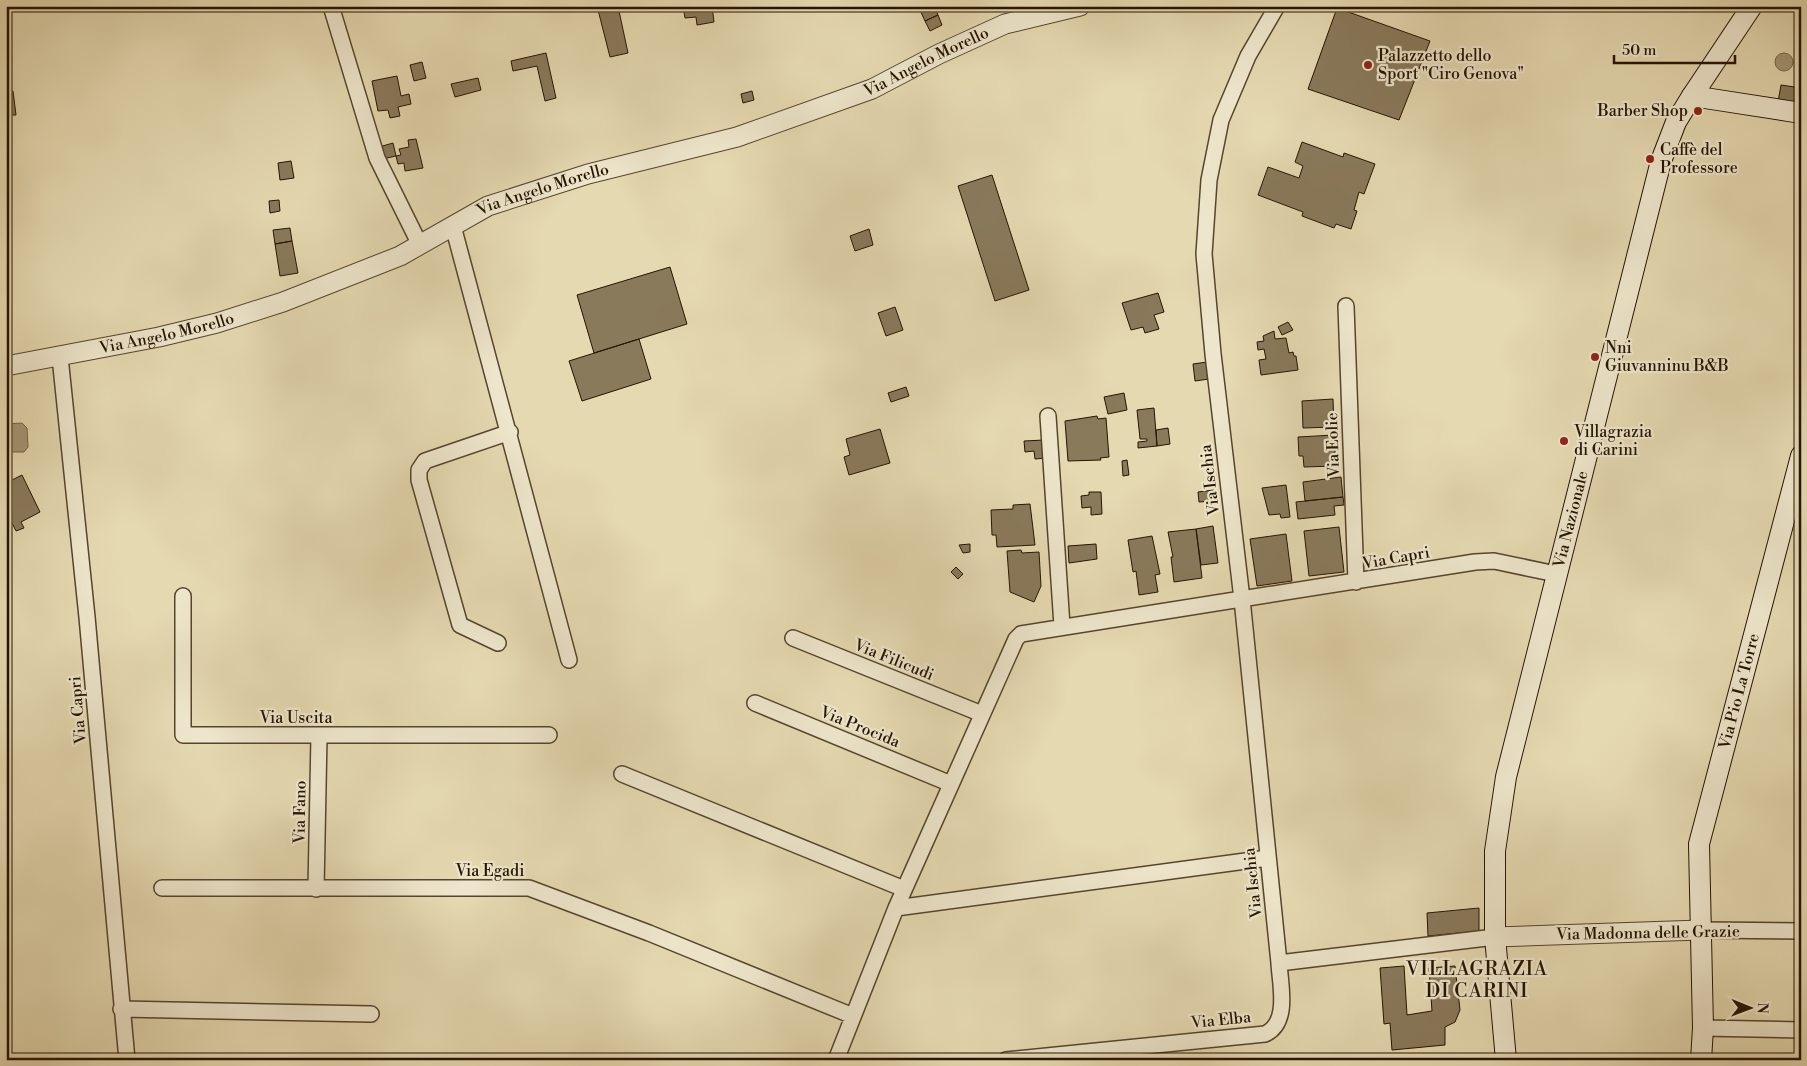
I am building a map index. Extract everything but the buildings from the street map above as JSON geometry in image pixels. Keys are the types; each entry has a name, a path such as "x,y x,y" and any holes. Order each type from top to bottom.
{"main road":[{"name":"Via Nazionale","path":"1506,1060 1496,937 1495,851 1506,777 1661,161 1676,122 1752,6"},
{"path":"1692,96 1801,113"},
{"name":"Via Pio La Torre","path":"1700,1060 1703,1028 1699,844 1801,456"}],"street":[{"path":"331,6 376,158 420,245"},
{"name":"Via Angelo Morello","path":"6,366 158,337 250,313 400,256 488,206 588,174 737,137 872,89 939,54 1005,24 1080,6"},
{"name":"Via Ischia","path":"1277,6 1248,56 1221,120 1209,180 1204,254 1213,354 1242,599 1279,963"},
{"path":"453,226 510,432 569,660"},
{"name":"Via Eolie","path":"1346,306 1356,582"},
{"name":"Via Capri","path":"60,357 89,636 127,1060"},
{"path":"1048,416 1062,626"},
{"path":"498,643 460,625 419,480 419,470 425,461 510,432"},
{"name":"Via Capri","path":"836,1060 904,889 1016,639 1021,634 1030,631 1356,582 1475,562 1494,561 1556,574"},
{"name":"Via Uscita","path":"182,596 183,735 549,735"},
{"name":"Via Filicudi","path":"792,638 982,714"},
{"name":"Via Procida","path":"755,703 951,784"},
{"name":"Via Fano","path":"316,889 319,736"},
{"path":"622,774 904,889"},
{"path":"896,908 1268,858"},
{"name":"Via Egadi","path":"162,888 529,888 649,933 853,1016"},
{"name":"Via Madonna delle Grazie","path":"1496,937 1701,930 1801,931"},
{"path":"1279,963 1496,937"},
{"name":"Via Elba","path":"1006,1060 1265,1034 1273,1030 1282,1010 1279,963"},
{"path":"122,1009 371,1014"},
{"path":"1703,1028 1801,1030"}],"shaded area":[{"path":"1780,53 1788,53 1793,58 1791,69 1780,71 1775,66 1775,58"},
{"path":"22,423 27,428 28,447 24,452 6,452 6,424"}],"place":[{"name":"Palazzetto dello Sport \"Ciro Genova\"","path":"1368,65"},
{"name":"Barber Shop","path":"1698,111"},
{"name":"Caffè del Professore","path":"1650,159"},
{"name":"Nni Giuvanninu B&B","path":"1595,357"},
{"name":"Villagrazia di Carini","path":"1564,441"}],"district":[{"name":"VILLAGRAZIA DI CARINI","path":"1477,980"}]}
